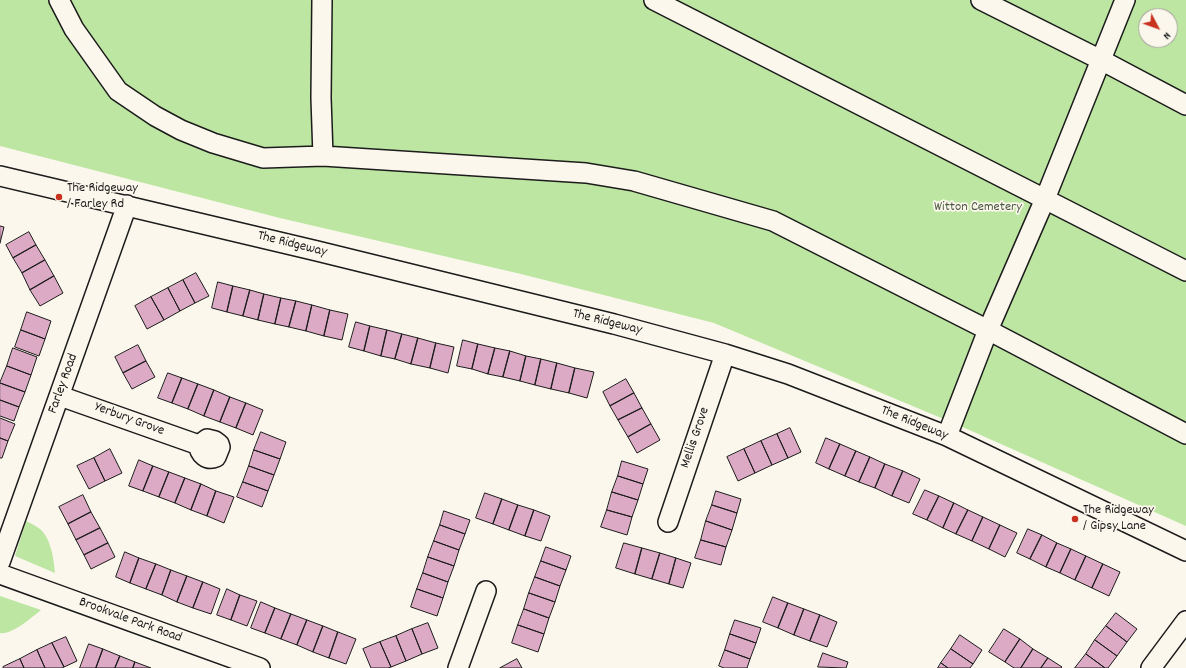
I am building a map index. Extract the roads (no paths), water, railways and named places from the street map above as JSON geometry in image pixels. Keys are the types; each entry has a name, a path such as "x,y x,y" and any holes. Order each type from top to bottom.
{"street":[{"path":"59,0 74,29 118,91 155,116 181,130 213,143 263,158 324,156 586,173 634,181 772,222 988,330 1186,434"},
{"path":"322,0 322,98 324,156"},
{"path":"654,0 1186,271"},
{"path":"981,0 1101,60 1186,105"},
{"path":"947,436 988,330 1044,199 1125,0"},
{"name":"The Ridgeway","path":"0,176 127,205 598,321 725,354 788,374 947,436 1186,551"},
{"name":"Farley Road","path":"0,562 127,205"},
{"name":"Mellis Grove","path":"668,522 725,354"},
{"name":"Yerbury Grove","path":"60,396 198,445"},
{"name":"Brookvale Park Road","path":"0,574 260,668"},
{"path":"458,668 486,591"},
{"path":"1150,668 1161,656 1186,621"}],"place":[{"name":"The Ridgeway / Farley Rd","path":"59,197"},
{"name":"The Ridgeway / Gipsy Lane","path":"1075,519"}],"park label":[{"name":"Witton Cemetery","path":"978,208"}]}
